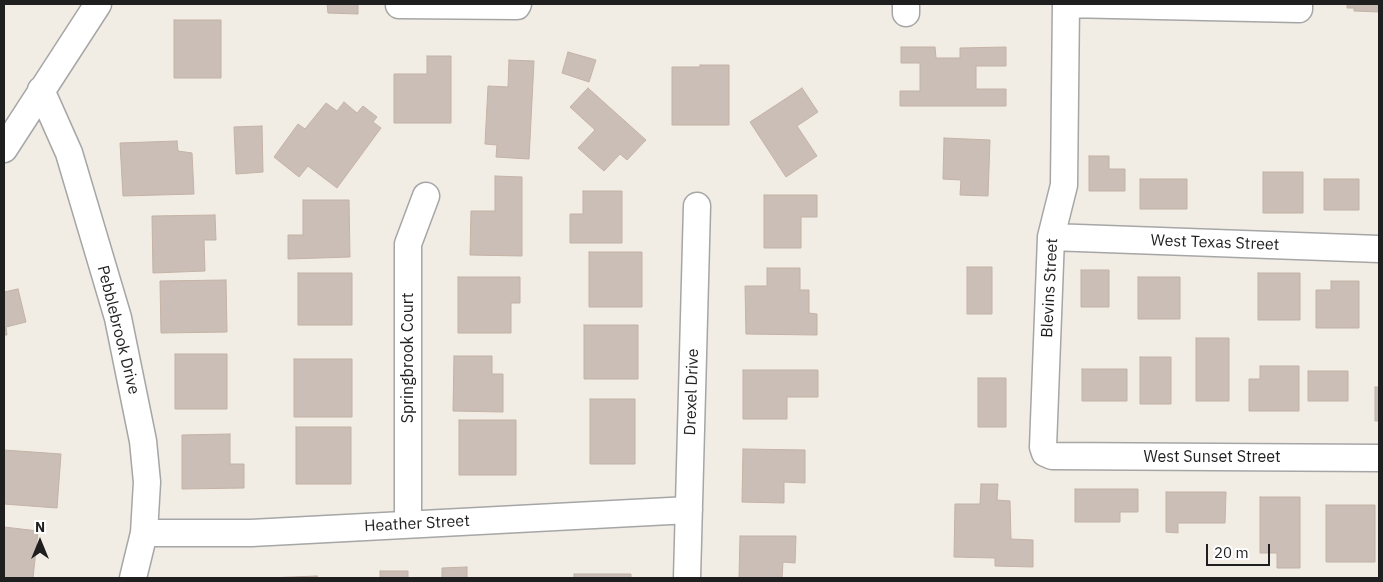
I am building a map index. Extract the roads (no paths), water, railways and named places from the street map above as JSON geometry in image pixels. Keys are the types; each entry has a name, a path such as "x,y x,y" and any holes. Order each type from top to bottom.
{"street":[{"path":"4,149 98,4"},
{"path":"399,4 517,6 518,4"},
{"path":"1066,4 1299,9 1299,4"},
{"name":"Blevins Street","path":"1045,453 1051,237 1064,185 1066,4"},
{"name":"Pebblebrook Drive","path":"42,90 69,153 118,318 143,440 147,482 144,533 133,578"},
{"name":"Springbrook Court","path":"408,524 408,244 426,196"},
{"name":"Drexel Drive","path":"687,578 697,206"},
{"name":"West Texas Street","path":"1051,237 1379,249"},
{"name":"West Sunset Street","path":"1045,453 1052,456 1379,458"},
{"name":"Heather Street","path":"144,533 251,533 689,510"}]}
